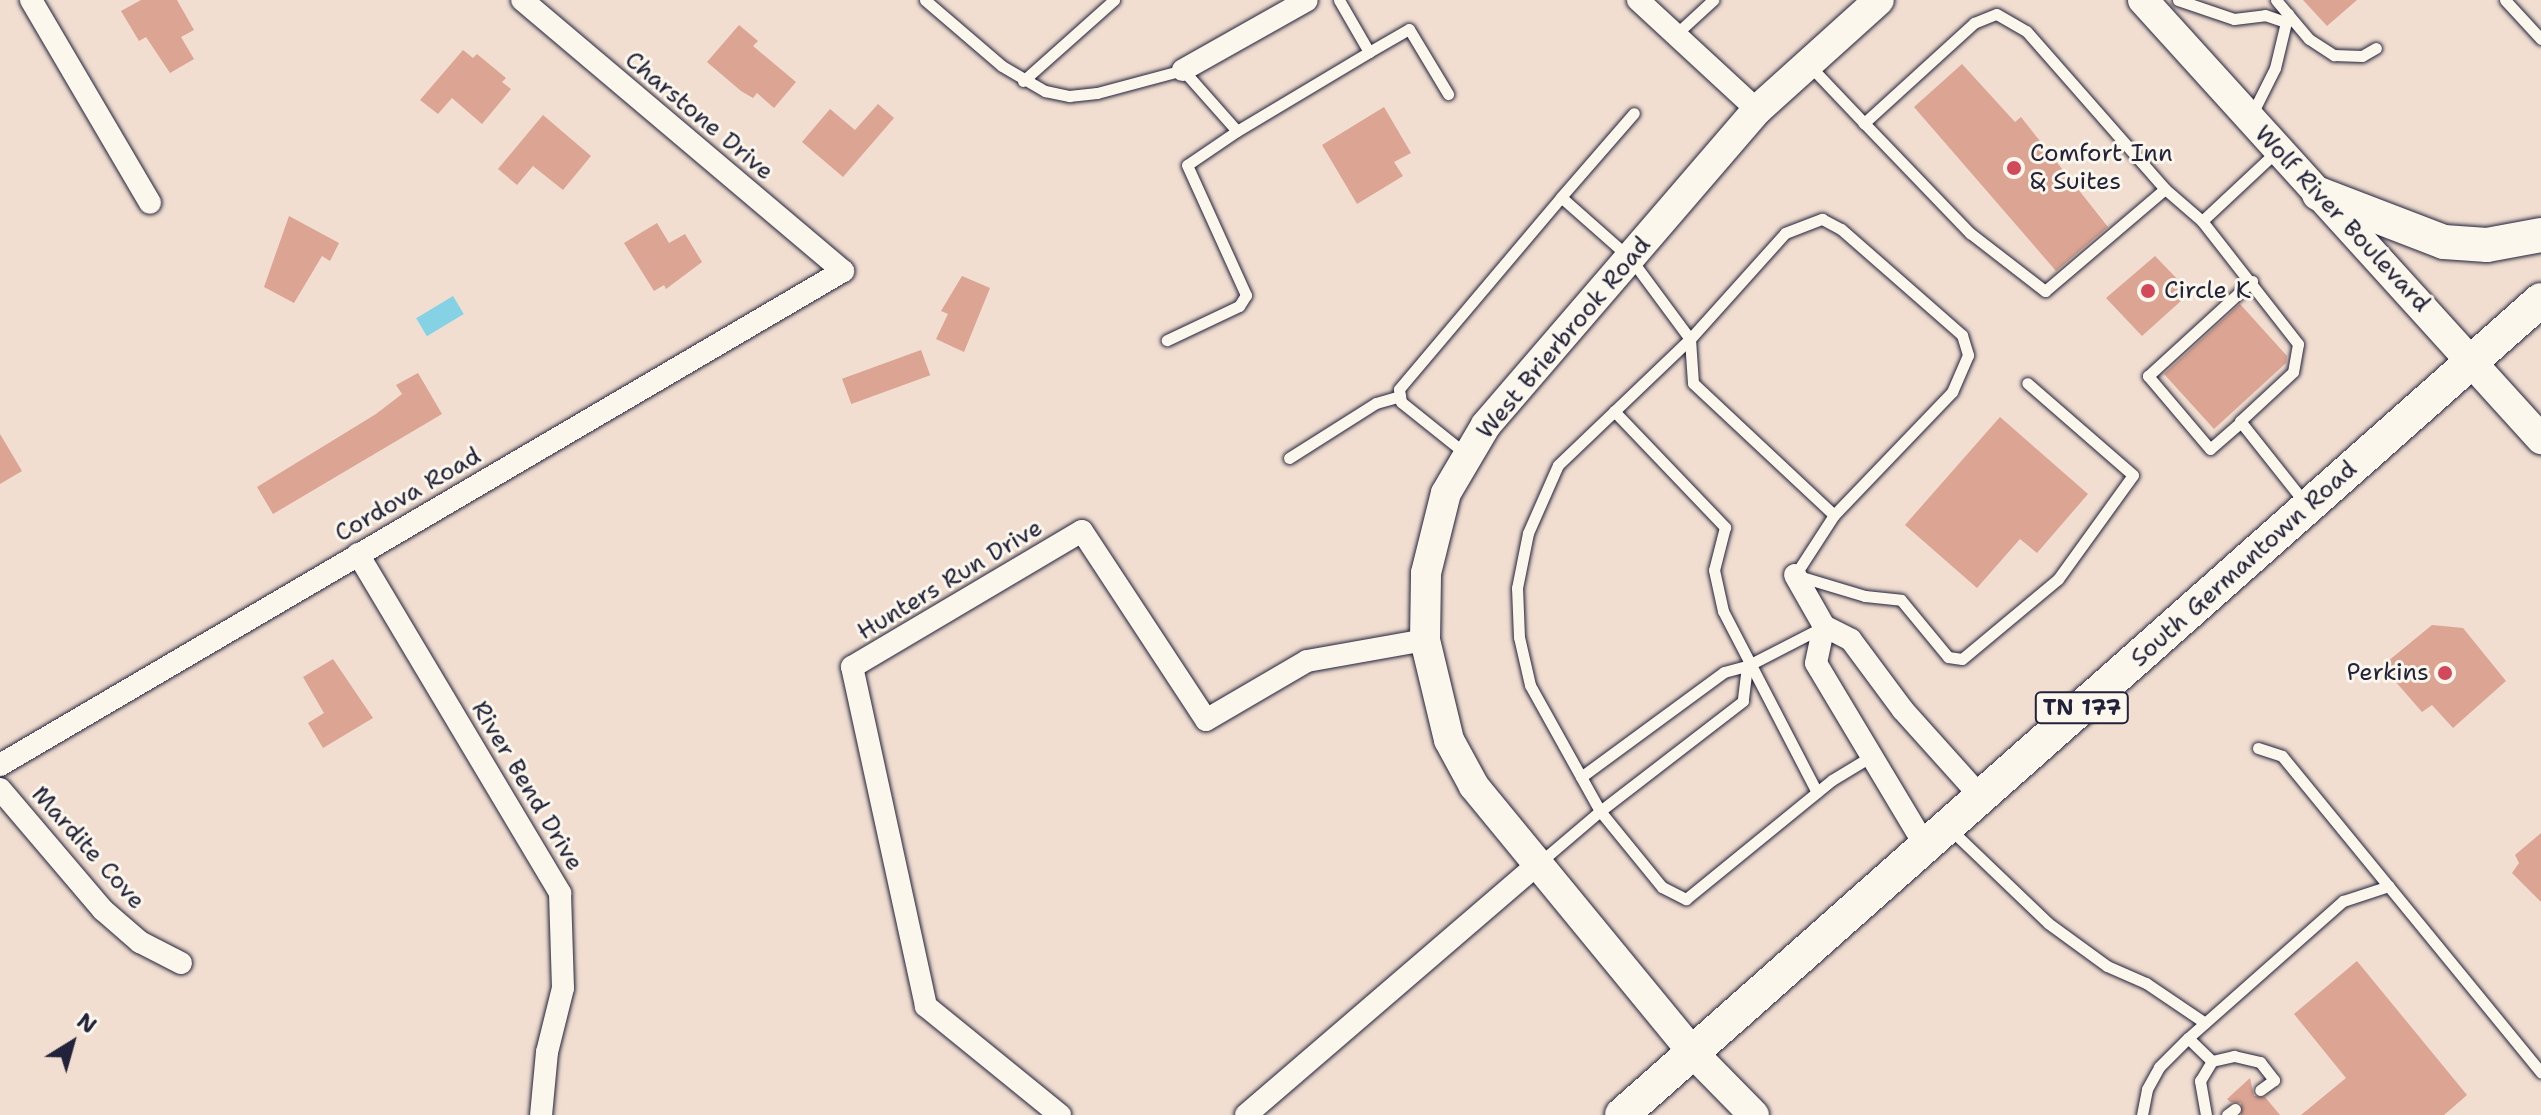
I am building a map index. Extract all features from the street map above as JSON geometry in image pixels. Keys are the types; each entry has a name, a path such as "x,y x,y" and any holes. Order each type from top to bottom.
{"main road":[{"path":"2319,194 2444,242 2487,245 2541,235"},
{"name":"South Germantown Road","path":"1622,1115 2541,300"}],"street":[{"path":"31,0 150,203"},
{"name":"Charstone Drive","path":"522,0 843,271"},
{"path":"1183,70 1307,0"},
{"path":"1638,0 1757,110"},
{"name":"West Brierbrook Road","path":"1754,1115 1694,1054 1536,866 1474,786 1449,740 1425,640 1426,573 1446,493 1486,425 1757,110 1879,0"},
{"name":"Wolf River Boulevard","path":"2143,0 2541,439"},
{"name":"Cordova Road","path":"0,765 843,271"},
{"name":"Hunters Run Drive","path":"1060,1115 926,1006 852,667 1082,531 1206,720 1307,661 1425,640"},
{"name":"River Bend Drive","path":"358,554 560,893 563,988 547,1052 541,1115"},
{"path":"1795,575 1824,626 1851,640 1903,710 1982,798"},
{"path":"1824,626 1816,663 1870,757 1937,838"},
{"name":"Mardite Cove","path":"0,789 103,910 140,942 181,963"},
{"path":"1246,1115 1536,866"}],"lane":[{"path":"925,0 1023,81 1069,96 1183,70 1237,131"},
{"path":"1023,81 1114,0"},
{"path":"1339,0 1369,52"},
{"path":"1675,35 1713,0"},
{"path":"2178,0 2234,19 2265,15 2285,18"},
{"path":"2276,0 2285,18 2334,55 2362,56 2376,48"},
{"path":"2505,0 2541,39"},
{"path":"1864,123 1974,23 1996,14 2026,31 2165,189 2202,221 2290,326 2300,358 2293,372 2210,449 2148,376 2252,281"},
{"path":"2250,118 2284,40 2285,18"},
{"path":"1167,340 1239,306 1246,295 1187,165 1237,131 1409,29 1448,94"},
{"path":"1809,65 1970,233 2045,291 2165,189"},
{"path":"1468,456 1401,402 1406,375 1634,113"},
{"path":"2202,221 2279,150"},
{"path":"1561,197 1630,258 1690,339 1693,383 1834,515"},
{"path":"1870,757 1817,792 1686,899 1662,887 1600,811 1530,685 1519,637 1517,588 1544,489 1558,465 1690,339 1785,233 1822,219 1841,229 1962,335 1968,355 1952,392 1834,515 1795,575 1865,596 1901,600 1948,657 1962,659 2058,579 2133,475 2027,383"},
{"path":"1289,458 1376,403 1400,396"},
{"path":"1614,411 1725,527 1714,570 1723,611 1747,666 1817,792"},
{"path":"2241,422 2308,507"},
{"path":"1581,777 1724,672 1747,666 1824,626"},
{"path":"1536,866 1600,811 1743,701 1747,666"},
{"path":"2258,748 2282,756 2541,1072"},
{"path":"1937,838 2107,966 2146,983 2205,1023"},
{"path":"2142,1115 2147,1089 2159,1067 2188,1038 2343,901 2389,886"},
{"path":"2188,1038 2212,1061"},
{"path":"2206,1115 2200,1081 2212,1061 2234,1056 2260,1062 2274,1080 2260,1090"}],"water":[{"path":"453,296 464,314 427,336 416,318"}],"building":[{"path":"141,0 177,0 194,30 181,37 194,59 170,73 146,37 139,41 121,11"},
{"path":"2303,0 2357,0 2327,26"},
{"path":"739,25 758,41 753,46 796,82 774,108 757,93 753,98 741,91 707,62"},
{"path":"463,50 473,58 477,54 506,78 502,82 511,89 482,124 452,98 438,114 420,100"},
{"name":"Comfort Inn & Suites","path":"1962,64 2015,122 2021,117 2108,227 2056,271 1914,107"},
{"path":"878,104 894,118 843,177 802,142 830,109 855,130"},
{"path":"1384,107 1411,153 1394,162 1403,176 1357,204 1322,145"},
{"path":"543,115 591,156 563,190 533,166 517,185 498,169"},
{"path":"289,216 339,243 330,261 322,256 294,303 264,287"},
{"path":"657,223 669,243 685,234 702,262 666,289 664,285 654,291 624,243"},
{"name":"Circle K","path":"2155,256 2182,284 2182,300 2142,336 2106,298"},
{"path":"962,276 990,288 964,352 936,339 948,314 941,311"},
{"name":"Circle K","path":"2240,304 2287,356 2286,363 2214,429 2164,374"},
{"path":"921,350 930,375 851,404 842,379"},
{"path":"418,373 442,414 273,514 257,487 376,414 402,394 396,385"},
{"path":"2000,417 2088,494 2037,553 2020,539 1977,588 1905,525"},
{"path":"0,434 22,471 0,484"},
{"name":"Perkins","path":"2432,625 2463,628 2506,681 2453,728 2432,705 2422,712 2382,666"},
{"path":"333,659 373,718 323,748 308,723 324,713 303,677"},
{"path":"2541,833 2541,902 2512,873 2519,863 2515,855"},
{"path":"2357,961 2467,1095 2444,1115 2301,1115 2346,1078 2294,1014"},
{"path":"2250,1078 2254,1096 2265,1097 2280,1115 2241,1115 2241,1103 2227,1099"}],"place":[{"name":"Comfort Inn & Suites","path":"2014,168"},
{"name":"Circle K","path":"2148,291"},
{"name":"Perkins","path":"2445,673"}]}
